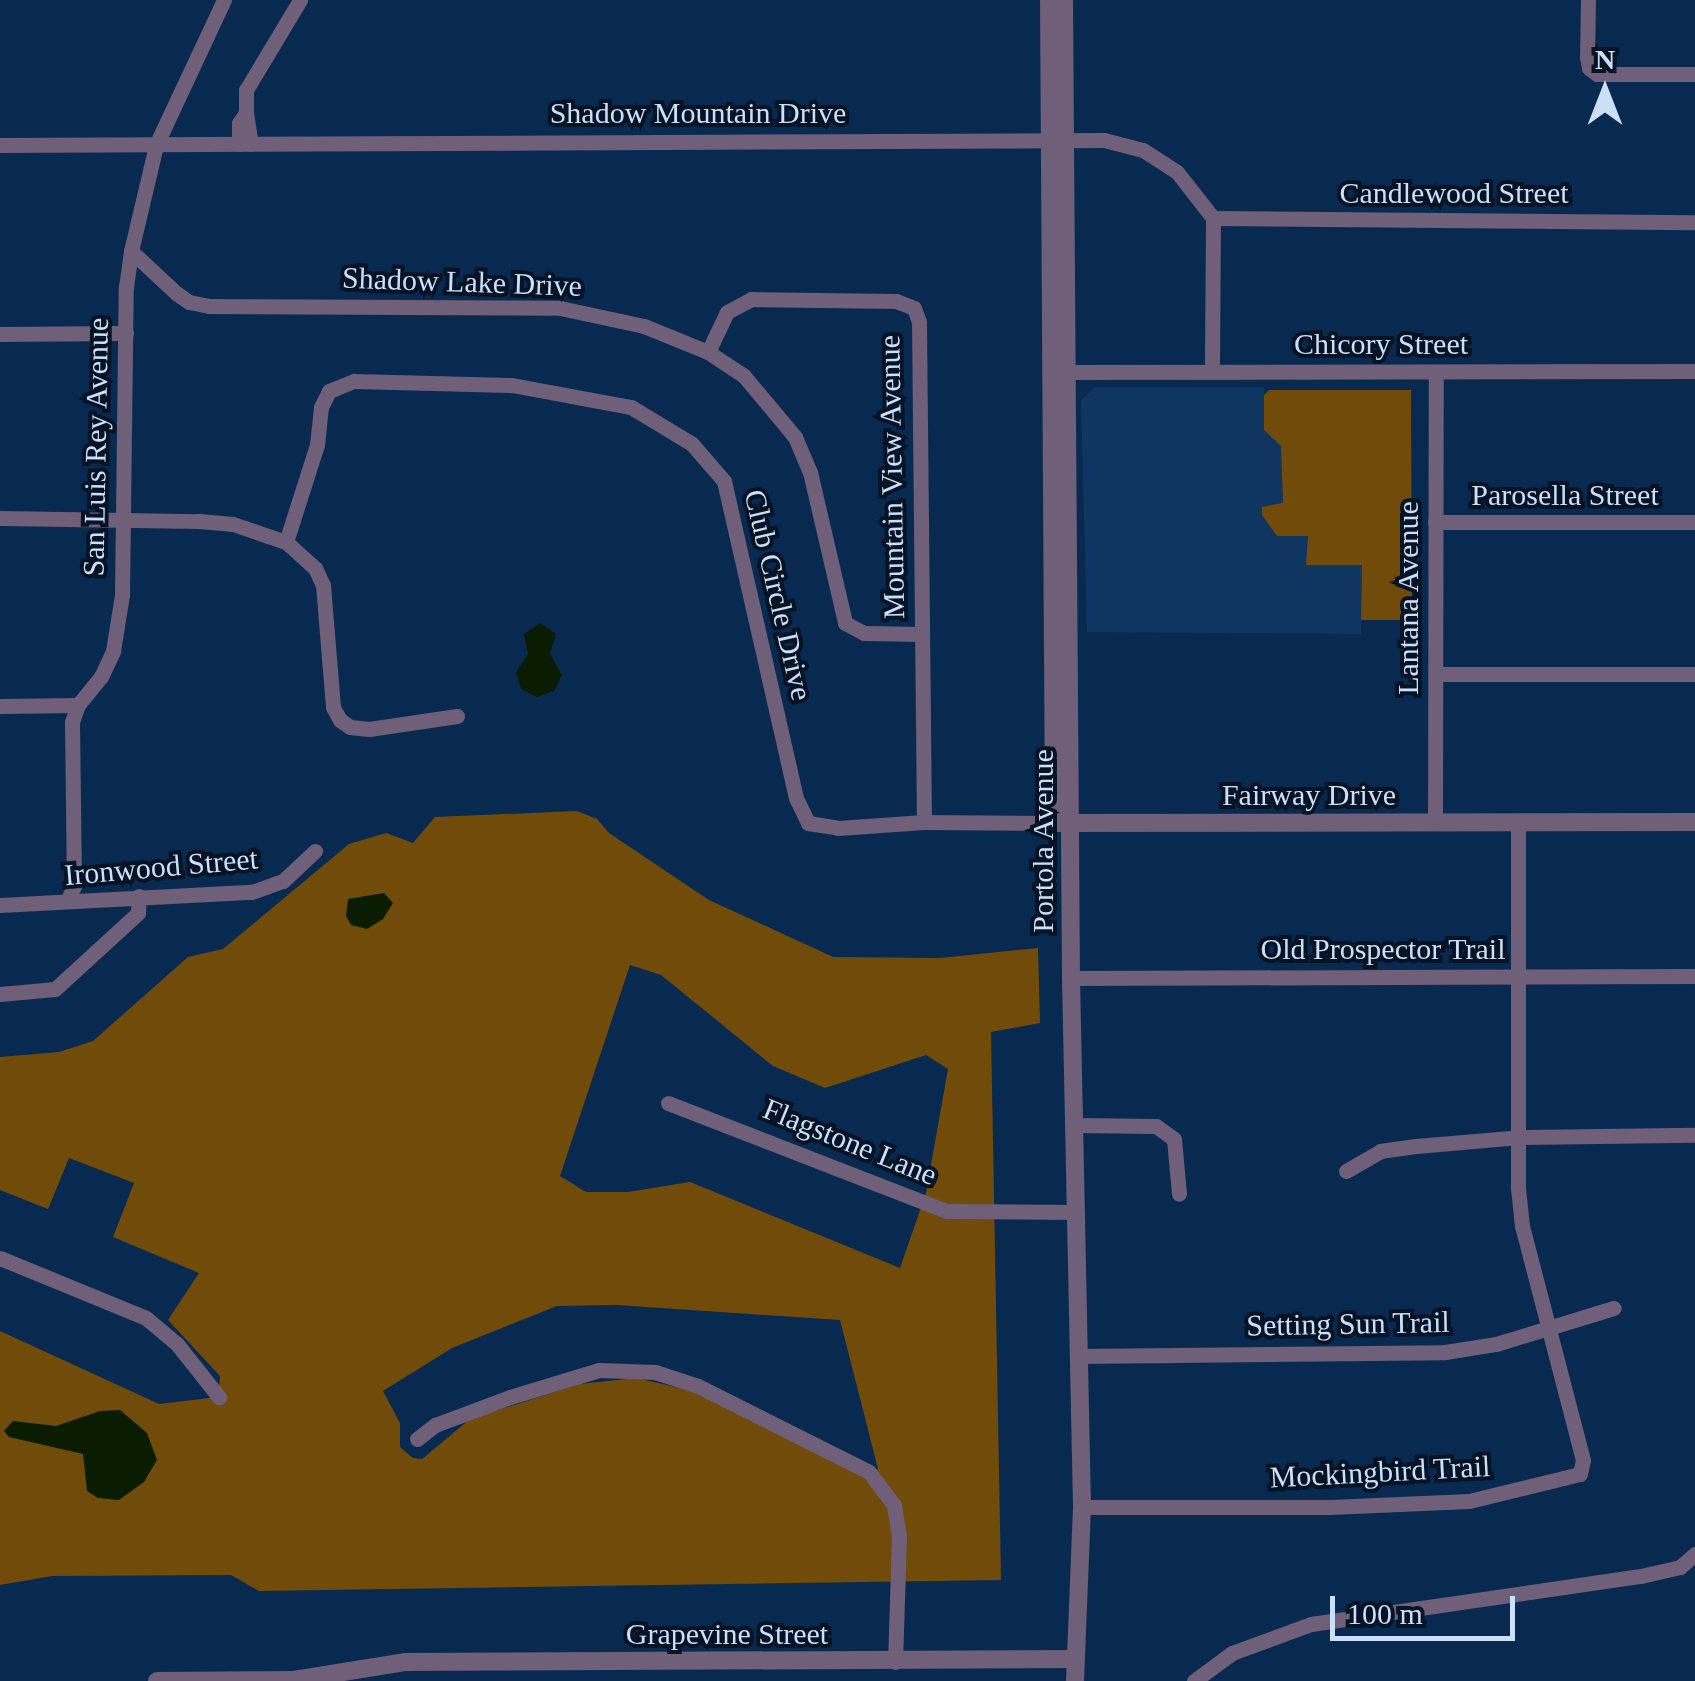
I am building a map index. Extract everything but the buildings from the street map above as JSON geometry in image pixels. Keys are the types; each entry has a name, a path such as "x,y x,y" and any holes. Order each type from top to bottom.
{"street":[{"name":"San Luis Rey Avenue","path":"68,899 74,886 72,722 78,705 101,677 114,651 122,595 126,333 132,251 156,144 224,0"},
{"path":"245,144 239,123 246,113 246,90 300,0"},
{"name":"Portola Avenue","path":"1049,0 1067,372 1062,823"},
{"name":"Portola Avenue","path":"1064,0 1057,138 1062,823 1071,978 1082,1508 1075,1681"},
{"path":"1588,0 1589,68 1598,74 1695,74"},
{"name":"Shadow Mountain Drive","path":"0,144 1104,140 1143,150 1178,172 1213,218"},
{"path":"1212,371 1213,218"},
{"name":"Candlewood Street","path":"1213,218 1695,222"},
{"name":"Shadow Lake Drive","path":"132,251 176,293 189,302 209,306 560,308 644,326 708,352 744,376 795,437 810,472 846,623 864,633 922,634"},
{"name":"Mountain View Avenue","path":"708,352 727,312 751,299 896,300 914,308 919,322 924,822"},
{"path":"0,334 126,333"},
{"name":"Chicory Street","path":"1067,372 1695,371"},
{"name":"Lantana Avenue","path":"1435,822 1436,372"},
{"name":"Club Circle Drive","path":"286,542 317,444 320,407 329,392 354,381 512,385 630,407 692,444 724,481 800,814 818,827 924,822"},
{"path":"0,518 124,518 233,524 286,542 315,568 322,585 334,708 340,720 350,727 369,730 457,716"},
{"name":"Parosella Street","path":"1435,522 1695,522"},
{"path":"1436,674 1695,674"},
{"path":"0,706 78,705"},
{"name":"Fairway Drive","path":"924,822 1695,822"},
{"path":"1518,823 1518,1188 1522,1226 1550,1324"},
{"name":"Ironwood Street","path":"0,905 252,892 282,881 315,851"},
{"path":"0,994 55,989 138,913 139,896"},
{"name":"Old Prospector Trail","path":"1071,978 1695,976"},
{"name":"Flagstone Lane","path":"668,1103 947,1210 1076,1212"},
{"path":"1075,1125 1156,1126 1174,1139 1180,1194"},
{"path":"1346,1170 1380,1151 1520,1137 1695,1135"},
{"path":"0,1258 146,1318 177,1344 219,1397"},
{"name":"Setting Sun Trail","path":"1078,1356 1444,1352 1496,1344 1550,1324 1614,1308"},
{"name":"Mockingbird Trail","path":"1082,1508 1330,1507 1469,1501 1580,1474 1584,1460 1550,1324"},
{"path":"417,1439 435,1425 599,1370 655,1372 698,1386 869,1472 894,1505 899,1536 895,1662"},
{"path":"1194,1681 1232,1653 1311,1624 1641,1576 1680,1567 1695,1554"},
{"name":"Grapevine Street","path":"157,1681 311,1679 379,1663 1074,1659"}],"shaded area":[{"path":"1095,387 1264,387 1264,430 1281,446 1283,503 1278,506 1308,536 1362,565 1361,634 1087,632 1081,400"},
{"path":"1269,390 1411,390 1412,620 1361,620 1362,565 1306,565 1308,536 1277,536 1262,515 1262,507 1283,503 1281,446 1264,430 1264,395"},
{"path":"540,623 556,634 550,654 562,675 554,691 537,697 521,689 516,672 528,654 524,634"},
{"path":"577,811 597,819 609,833 709,900 833,957 940,958 1038,948 1040,1023 991,1032 1001,1580 259,1591 231,1575 52,1576 0,1585 0,1331 159,1404 218,1397 220,1376 168,1320 199,1273 113,1237 134,1183 69,1158 48,1209 0,1190 0,1057 59,1052 93,1041 188,957 223,949 349,844 386,833 413,843 435,817","holes":["630,965 661,975 773,1066 825,1088 926,1055 948,1069 926,1193 900,1268 690,1182 628,1192 586,1192 560,1176","617,1305 840,1320 878,1469 867,1473 697,1392 636,1378 580,1384 470,1419 422,1459 413,1458 400,1447 400,1423 383,1391 452,1348 557,1306"]},
{"path":"384,893 393,903 383,919 367,929 351,925 346,916 348,899"},
{"path":"120,1410 147,1433 157,1460 144,1482 119,1500 98,1498 87,1491 83,1454 9,1437 4,1431 13,1421 56,1426 100,1411"}]}
